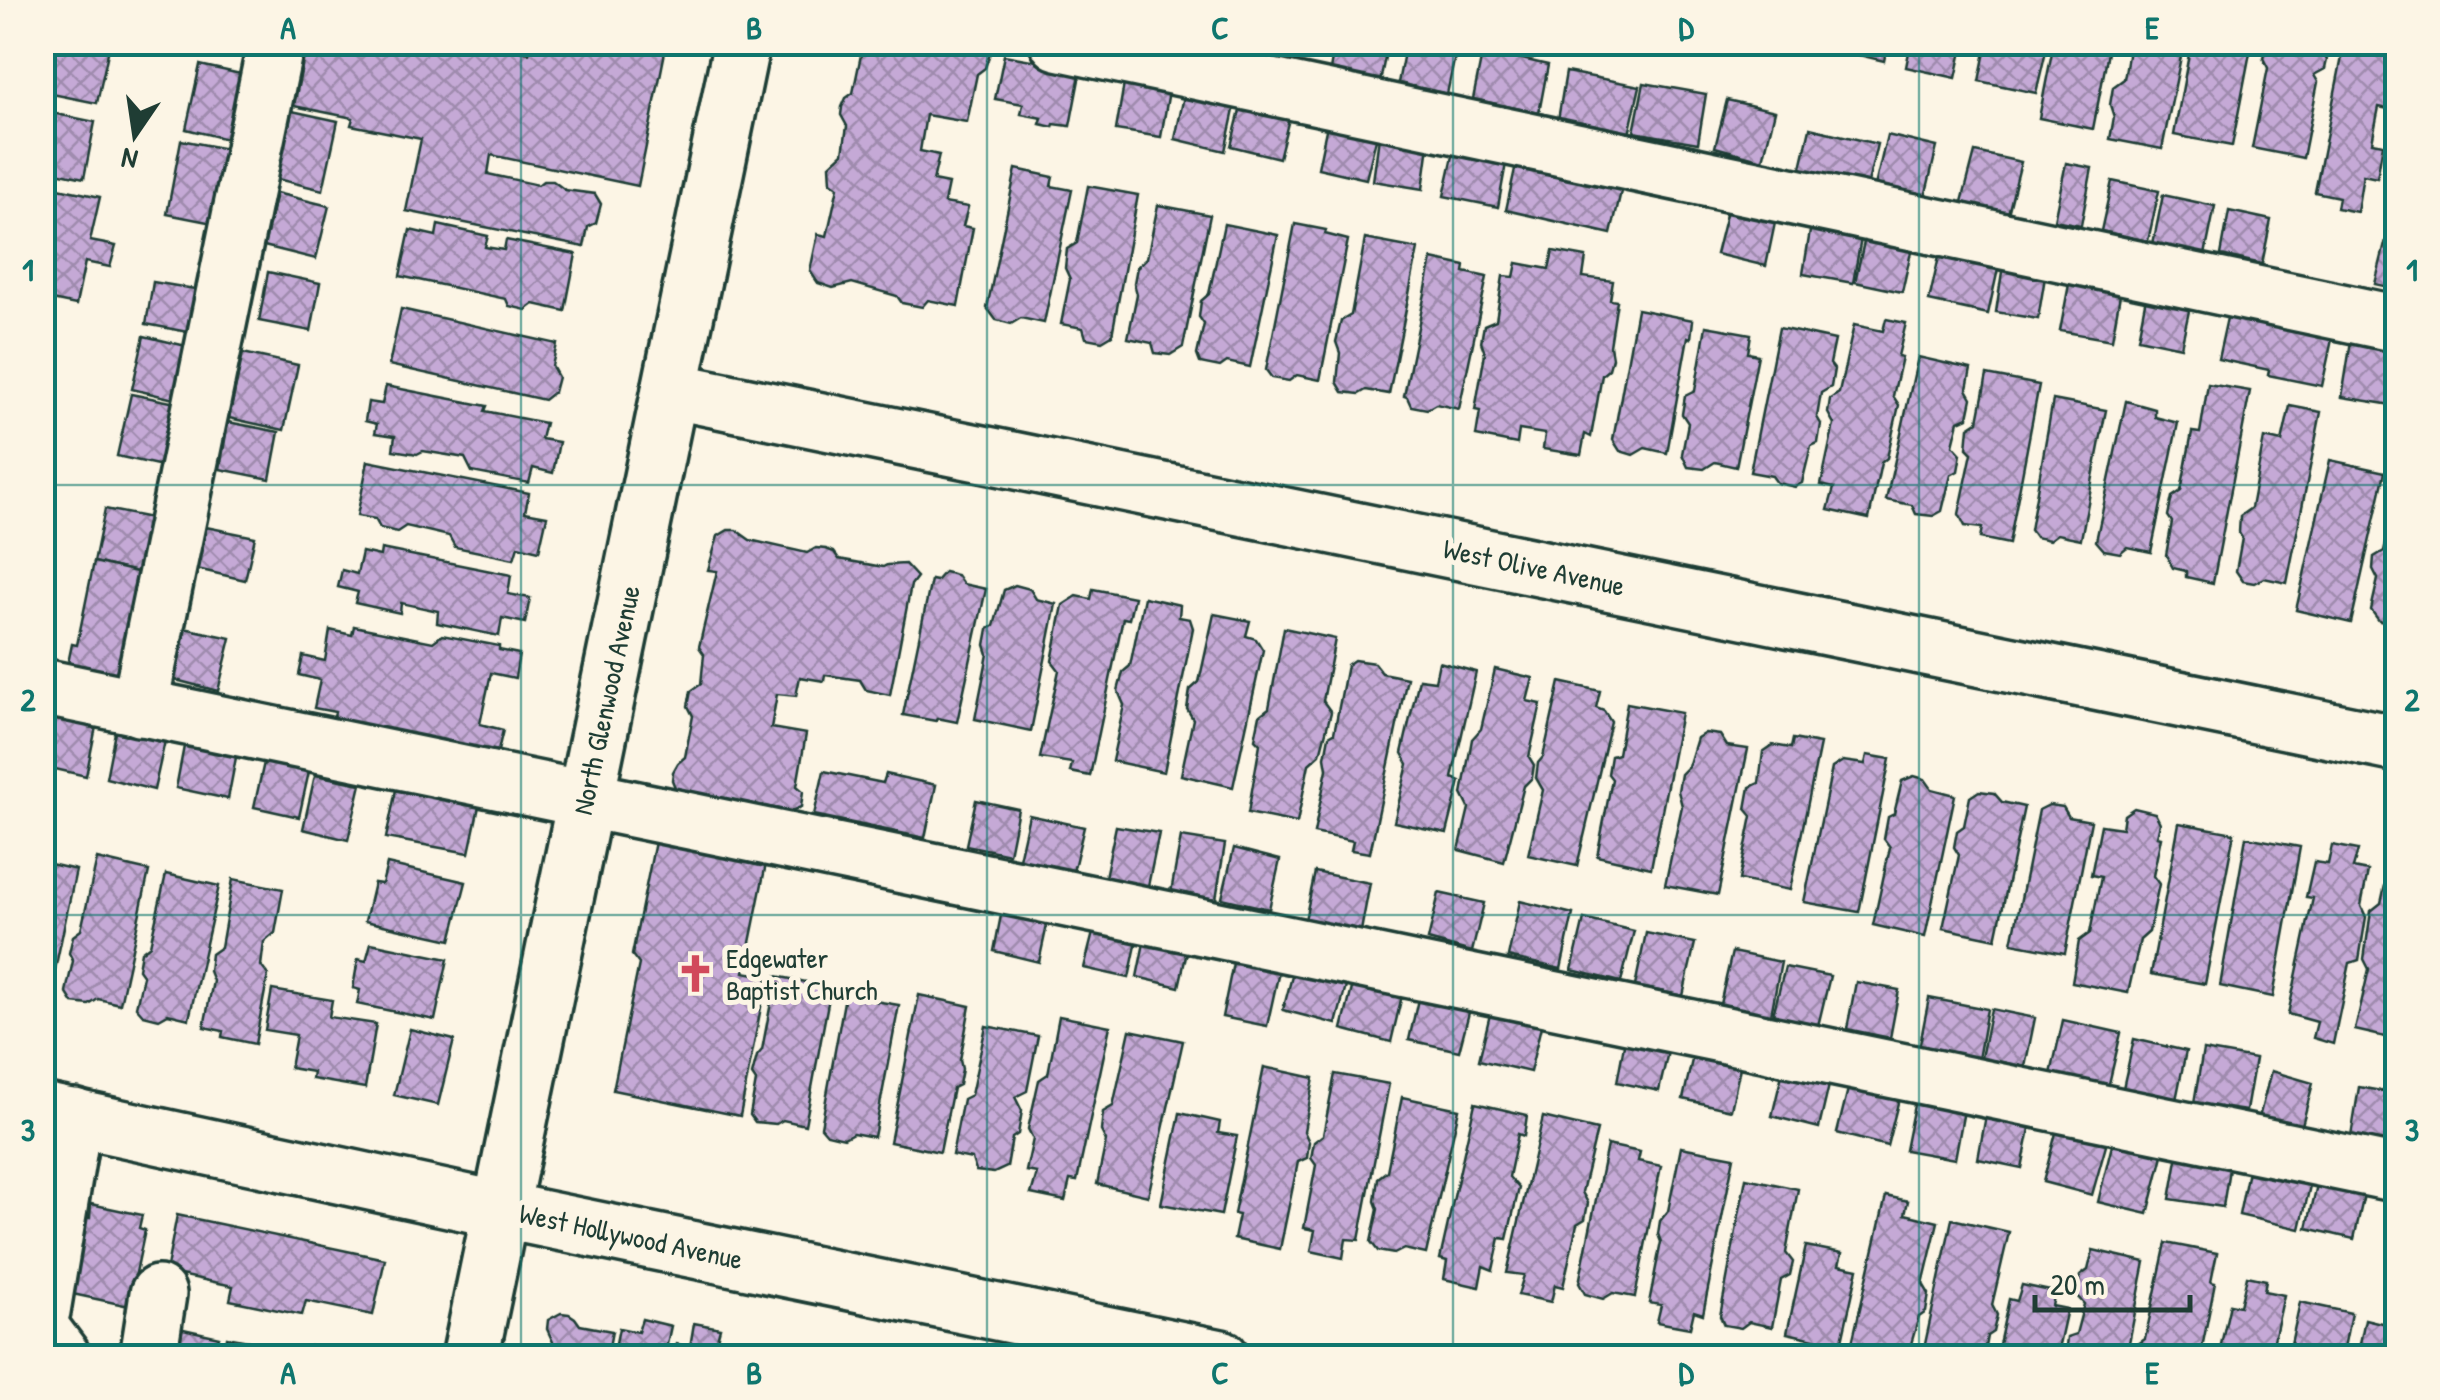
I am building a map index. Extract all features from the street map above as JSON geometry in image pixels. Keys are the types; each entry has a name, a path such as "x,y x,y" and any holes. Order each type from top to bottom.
{"street":[{"path":"139,708 276,42"},
{"name":"North Glenwood Avenue","path":"470,1358 742,42"},
{"path":"1058,42 2398,324"},
{"name":"West Olive Avenue","path":"670,390 2398,744"},
{"path":"42,687 2398,1174"},
{"path":"42,1311 58,1114"},
{"name":"West Hollywood Avenue","path":"58,1114 500,1210 1221,1358"},
{"path":"148,1358 158,1294"},
{"path":"42,1330 63,1358"}],"building":[{"path":"42,42 83,42 109,48 97,103 42,92"},
{"path":"194,42 242,42 239,55"},
{"path":"307,42 349,42 370,47 371,42 479,42 529,53 532,42 667,42 638,186 491,155 488,174 538,185 553,181 565,190 595,194 601,204 596,223 588,227 584,247 406,211 421,139 351,125 353,118 294,106"},
{"path":"858,42 984,42 990,53 985,68 977,74 967,122 926,115 920,151 939,155 933,181 948,184 944,203 968,207 963,226 973,228 958,306 928,300 922,307 902,303 897,296 852,283 833,288 818,283 810,271 818,234 827,236 838,187 831,182 830,165 843,153 847,126 841,115 842,107 853,93 862,50"},
{"path":"1188,42 1234,42 1232,51"},
{"path":"1335,42 1388,42 1380,82 1330,70"},
{"path":"1406,42 1458,42 1447,94 1398,83"},
{"path":"1831,42 1888,42 1884,61 1830,48"},
{"path":"1911,42 1964,42 1956,78 1906,67"},
{"path":"1987,42 2048,42 2036,93 1979,81"},
{"path":"2054,42 2110,42 2093,129 2039,118"},
{"path":"2122,42 2184,42 2162,149 2110,139 2113,87 2124,79 2129,49 2120,48"},
{"path":"2199,42 2252,42 2232,146 2174,135 2189,54"},
{"path":"2266,42 2320,42 2327,60 2325,69 2314,75 2318,82 2303,158 2252,148 2268,68 2263,58"},
{"path":"2345,42 2398,42 2398,86 2393,110 2379,107 2372,142 2383,144 2377,178 2363,175 2357,212 2337,208 2339,197 2315,192"},
{"path":"1483,50 1548,65 1539,113 1473,99"},
{"path":"1004,55 1081,69 1070,126 1040,124 1042,118 1021,114 1023,104 995,99"},
{"path":"200,65 245,75 231,140 186,129"},
{"path":"1566,72 1640,86 1628,139 1557,126"},
{"path":"1125,78 1170,85 1161,137 1116,130"},
{"path":"1644,83 1706,94 1698,143 1634,132"},
{"path":"1185,91 1236,101 1225,151 1175,139"},
{"path":"1727,100 1775,111 1763,160 1715,147"},
{"path":"1242,103 1290,115 1279,158 1231,146"},
{"path":"42,111 95,122 84,178 42,169"},
{"path":"292,111 338,121 323,190 277,179"},
{"path":"1328,120 1378,131 1366,179 1318,168"},
{"path":"1810,128 1877,144 1867,187 1800,172"},
{"path":"1380,130 1430,138 1423,189 1373,181"},
{"path":"1887,135 1937,147 1925,197 1875,186"},
{"path":"181,140 237,151 223,225 167,214"},
{"path":"1455,147 1507,158 1498,207 1444,196"},
{"path":"1975,152 2021,162 2008,214 1962,202"},
{"path":"1517,160 1623,183 1611,234 1506,210"},
{"path":"2066,163 2092,168 2081,225 2054,220"},
{"path":"1016,169 1053,177 1051,186 1072,190 1044,323 1021,318 1011,324 996,320 987,308"},
{"path":"2112,181 2159,191 2148,241 2101,231"},
{"path":"1088,186 1138,195 1112,335 1102,341 1086,338 1083,328 1061,324 1070,279 1065,268 1067,249 1077,243"},
{"path":"54,187 100,197 90,241 116,246 110,267 85,262 76,305 42,298 42,192"},
{"path":"276,193 329,206 316,259 264,246"},
{"path":"2163,195 2215,206 2205,255 2153,244"},
{"path":"1158,205 1210,215 1183,347 1170,355 1155,353 1152,343 1128,338 1137,294 1137,267 1147,258"},
{"path":"1728,206 1776,218 1766,266 1716,254"},
{"path":"2229,211 2271,220 2262,264 2221,255"},
{"path":"1224,224 1278,235 1250,367 1227,362 1220,367 1200,363 1197,355 1204,324 1199,317 1201,301 1209,294"},
{"path":"1295,224 1326,230 1325,234 1348,240 1320,380 1297,375 1289,381 1272,378 1266,370"},
{"path":"438,225 488,236 485,247 504,250 506,240 576,254 565,311 534,304 526,310 509,306 506,299 400,276 410,230 436,236"},
{"path":"1811,225 1862,233 1853,283 1803,274"},
{"path":"2388,232 2398,234 2398,289 2375,284"},
{"path":"1866,233 1913,243 1902,292 1855,282"},
{"path":"1365,239 1418,249 1389,394 1343,392 1337,382 1340,353 1336,342 1341,321 1351,315"},
{"path":"1941,248 2000,260 1988,314 1929,301"},
{"path":"1553,251 1586,257 1583,277 1613,281 1610,300 1617,301 1610,346 1612,358 1602,375 1591,437 1585,434 1581,455 1543,449 1545,434 1519,430 1517,444 1476,436 1480,411 1475,410 1485,353 1481,342 1484,325 1496,320 1503,276 1514,277 1517,263 1549,269"},
{"path":"1432,259 1465,266 1464,272 1487,277 1459,409 1436,404 1427,409 1411,406 1404,396"},
{"path":"2003,265 2046,271 2038,319 1996,312"},
{"path":"268,272 320,283 311,331 259,321"},
{"path":"2070,279 2121,289 2112,340 2060,331"},
{"path":"153,282 207,291 198,334 146,324"},
{"path":"2147,292 2191,302 2181,347 2138,338"},
{"path":"401,309 557,344 552,366 558,377 554,392 544,400 389,365"},
{"path":"1637,309 1693,320 1667,453 1645,448 1633,455 1620,451 1613,440"},
{"path":"2229,309 2334,330 2322,386 2218,359"},
{"path":"1886,319 1906,323 1893,396 1899,405 1869,519 1828,510 1834,488 1821,485 1834,424 1828,413 1830,399 1839,393 1854,325 1883,331"},
{"path":"1706,326 1751,334 1748,353 1758,355 1736,467 1715,462 1704,469 1688,467 1682,454 1688,423 1682,414 1685,396 1695,391"},
{"path":"1779,328 1835,340 1831,387 1821,393 1817,417 1821,424 1818,443 1811,446 1802,483 1795,487 1777,483 1772,476 1750,472"},
{"path":"144,336 186,346 174,399 132,389"},
{"path":"2351,341 2398,350 2392,405 2342,397"},
{"path":"243,353 298,365 284,430 229,418"},
{"path":"1918,357 1971,369 1968,417 1959,421 1953,445 1961,454 1958,471 1951,475 1942,511 1933,516 1916,514 1912,505 1886,500"},
{"path":"1987,375 2039,385 2009,544 1980,538 1982,528 1965,526 1959,514 1972,453 1967,448 1969,427 1978,421"},
{"path":"2208,384 2250,391 2213,583 2186,577 2186,571 2173,568 2166,555 2172,497 2181,491 2192,432 2200,433"},
{"path":"386,386 487,406 485,411 545,423 541,439 559,442 553,473 533,468 529,483 472,472 465,458 393,450 395,436 375,433 377,424 365,421 368,402 382,404"},
{"path":"131,394 176,403 162,466 117,456"},
{"path":"2053,400 2106,410 2081,539 2057,534 2049,540 2035,537 2030,530"},
{"path":"2126,401 2155,409 2155,417 2178,423 2151,552 2127,547 2120,553 2104,550 2096,541"},
{"path":"2290,406 2321,412 2287,583 2264,578 2254,583 2243,581 2236,571 2242,538 2240,516 2251,508 2264,438 2282,442"},
{"path":"228,422 279,432 270,479 220,469"},
{"path":"2330,460 2385,472 2351,623 2296,610"},
{"path":"368,461 529,493 525,512 547,516 539,551 518,546 514,559 455,547 449,536 406,526 397,532 380,528 375,519 357,516"},
{"path":"2398,491 2398,638 2385,635 2388,623 2379,621 2371,610 2378,579 2373,569 2374,557 2384,551"},
{"path":"105,509 156,519 145,574 94,562"},
{"path":"206,527 255,537 245,580 197,569"},
{"path":"736,530 750,540 807,553 816,548 826,549 839,559 883,567 905,564 917,577 911,585 890,695 866,690 860,680 825,675 824,681 800,677 796,696 777,694 771,728 806,734 797,786 803,791 801,807 791,811 676,790 672,780 678,763 685,757 693,716 688,706 691,691 701,684 704,654 699,647 717,571 708,570 718,536"},
{"path":"381,549 511,575 508,594 530,598 525,623 502,618 499,636 437,623 438,611 401,603 400,613 355,603 358,592 338,587 342,570 357,574 362,552 380,556"},
{"path":"94,562 145,574 122,680 67,668 72,644 77,645"},
{"path":"944,572 957,575 963,584 986,589 957,722 903,715 931,580 936,581"},
{"path":"1015,585 1030,589 1036,599 1056,604 1031,731 975,719 988,654 988,629 994,626 1004,590"},
{"path":"1093,589 1134,597 1129,619 1123,618 1090,776 1070,772 1072,763 1040,758 1059,670 1052,661 1063,605 1077,596 1091,599"},
{"path":"1144,597 1180,605 1179,617 1190,619 1193,628 1164,772 1112,761 1124,705 1118,691 1123,672 1130,666"},
{"path":"1214,614 1250,621 1246,636 1256,639 1263,650 1233,787 1181,775 1193,719 1187,709 1190,690 1199,682"},
{"path":"354,626 433,642 442,635 519,654 515,678 491,673 480,724 503,730 497,755 333,722 335,712 314,708 320,680 299,675 303,656 325,661 330,630 352,635"},
{"path":"184,628 231,638 218,691 172,679"},
{"path":"1284,628 1335,639 1323,701 1331,712 1320,754 1309,764 1297,823 1248,813 1260,744 1255,739 1260,715 1269,708"},
{"path":"1354,660 1374,663 1382,673 1407,678 1370,853 1351,850 1353,841 1314,833 1327,769 1329,736 1334,733 1347,665"},
{"path":"1439,662 1476,672 1452,778 1460,781 1447,833 1394,822 1408,764 1402,753 1419,679 1435,681"},
{"path":"1495,669 1533,678 1527,701 1541,704 1529,757 1534,765 1532,778 1524,786 1504,862 1459,850 1469,808 1462,794 1472,739 1481,729"},
{"path":"1560,682 1600,691 1596,708 1604,711 1611,722 1577,866 1528,855 1543,790 1536,778 1538,763 1543,757"},
{"path":"1627,703 1681,713 1651,868 1597,856 1612,779 1608,774 1611,756 1618,754"},
{"path":"48,708 98,717 86,776 42,766 42,735"},
{"path":"117,722 167,732 154,790 106,778"},
{"path":"1705,733 1720,735 1727,746 1748,749 1718,895 1665,885 1682,806 1678,791 1681,774 1688,767 1697,738"},
{"path":"186,736 238,747 228,799 176,788"},
{"path":"1793,739 1820,744 1790,890 1739,880 1752,816 1746,809 1750,787 1759,783 1763,752 1773,745 1791,748"},
{"path":"1867,755 1890,759 1859,912 1804,902 1832,768 1843,761 1865,764"},
{"path":"265,758 310,767 299,817 254,807"},
{"path":"824,771 883,783 886,774 936,785 925,838 814,815"},
{"path":"315,775 361,784 348,840 303,829"},
{"path":"1914,776 1925,779 1932,789 1955,795 1925,937 1873,925 1890,847 1884,839 1888,817 1894,814 1902,781"},
{"path":"398,780 481,797 469,853 386,838"},
{"path":"1979,791 1994,793 2002,802 2024,807 1996,939 1943,928 1959,855 1954,847 1957,831 1964,826 1970,797"},
{"path":"976,800 1018,809 1009,854 966,845"},
{"path":"2049,805 2063,807 2069,817 2091,821 2065,953 2012,943 2039,810"},
{"path":"2134,808 2155,813 2160,823 2157,836 2161,837 2153,876 2159,884 2149,932 2140,940 2128,993 2072,982 2079,941 2090,933 2101,877 2091,875 2101,825 2122,828 2124,815"},
{"path":"1029,815 1084,827 1073,872 1019,859"},
{"path":"2179,823 2234,833 2205,984 2151,974"},
{"path":"1116,826 1159,833 1148,886 1105,877"},
{"name":"Edgewater Baptist Church","path":"658,827 769,849 744,972 767,976 740,1116 613,1090 639,964 632,955"},
{"path":"1181,837 1225,844 1216,899 1171,892"},
{"path":"2246,837 2300,847 2273,997 2220,986"},
{"path":"2332,845 2358,850 2353,868 2368,871 2361,906 2366,917 2359,960 2350,963 2333,1044 2313,1038 2317,1022 2288,1014 2313,898 2306,897 2314,862 2328,864"},
{"path":"1234,848 1280,860 1269,909 1222,898"},
{"path":"2393,850 2398,851 2398,1040 2355,1030 2369,969 2364,959 2371,911 2381,903"},
{"path":"97,859 149,871 120,1004 98,999 89,1005 73,1003 66,992 73,961 69,953 73,936 81,930"},
{"path":"42,862 76,870 51,989 42,988"},
{"path":"387,864 466,882 451,940 365,921 374,883 382,884"},
{"path":"1315,872 1370,883 1361,931 1305,920"},
{"path":"166,874 219,886 189,1019 168,1014 159,1019 143,1015 136,1007 143,976 138,969 141,952 150,945"},
{"path":"233,879 283,889 275,933 264,942 261,966 268,975 255,1044 222,1037 223,1031 204,1027 213,981 209,971 211,954 221,947"},
{"path":"1439,893 1484,903 1472,952 1428,940"},
{"path":"1520,901 1573,914 1561,969 1508,957"},
{"path":"1003,905 1049,916 1039,962 994,951"},
{"path":"1584,919 1634,931 1621,982 1572,970"},
{"path":"1096,921 1139,931 1129,978 1084,968"},
{"path":"1146,933 1189,942 1179,987 1137,977"},
{"path":"1646,933 1695,943 1683,996 1635,986"},
{"path":"371,943 448,959 435,1020 357,1004 360,990 353,988 358,959 366,961"},
{"path":"1732,952 1781,962 1771,1015 1720,1004"},
{"path":"1234,958 1280,967 1267,1026 1222,1017"},
{"path":"1295,965 1348,979 1336,1024 1283,1010"},
{"path":"1785,967 1830,976 1818,1026 1773,1015"},
{"path":"776,976 831,987 805,1125 783,1120 776,1124 755,1122 750,1115 756,1081 752,1075 762,1050"},
{"path":"1355,976 1404,987 1391,1042 1342,1029"},
{"path":"1856,982 1899,990 1890,1038 1847,1029"},
{"path":"272,990 332,1000 329,1017 376,1024 365,1088 312,1079 313,1072 290,1068 296,1035 265,1030"},
{"path":"1420,990 1472,1001 1459,1051 1409,1040"},
{"path":"919,995 970,1006 959,1085 953,1088 940,1152 890,1142"},
{"path":"845,996 899,1005 874,1137 853,1133 844,1138 827,1134 821,1127"},
{"path":"1929,998 1987,1009 1977,1065 1918,1054"},
{"path":"1492,1006 1543,1018 1530,1072 1479,1060"},
{"path":"1991,1009 2035,1018 2025,1067 1981,1058"},
{"path":"1059,1016 1110,1026 1077,1181 1070,1180 1065,1201 1031,1194 1037,1173 1026,1171 1033,1139 1028,1129 1039,1080 1048,1074"},
{"path":"2063,1020 2121,1033 2108,1088 2051,1074"},
{"path":"986,1026 1038,1036 1027,1091 1015,1097 1022,1111 1018,1134 1012,1138 1007,1167 994,1173 976,1171 972,1159 952,1155 963,1099 971,1095"},
{"path":"410,1029 454,1040 438,1105 394,1095"},
{"path":"1130,1030 1183,1041 1148,1196 1097,1184 1106,1141 1101,1131 1103,1112 1113,1106"},
{"path":"1626,1034 1670,1043 1659,1091 1617,1082"},
{"path":"2134,1039 2186,1051 2176,1100 2123,1088"},
{"path":"1695,1047 1742,1058 1731,1110 1683,1099"},
{"path":"2203,1050 2255,1059 2246,1111 2194,1103"},
{"path":"1264,1067 1314,1078 1304,1131 1309,1142 1307,1158 1298,1162 1280,1249 1234,1239 1239,1215 1234,1214"},
{"path":"1783,1070 1830,1081 1819,1128 1772,1116"},
{"path":"2271,1071 2313,1083 2301,1129 2259,1118"},
{"path":"1335,1074 1389,1084 1359,1240 1346,1239 1343,1258 1311,1251 1315,1230 1304,1228 1316,1165 1311,1158 1314,1142 1323,1135"},
{"path":"1850,1081 1901,1091 1887,1146 1837,1133"},
{"path":"2359,1087 2398,1094 2393,1144 2351,1136"},
{"path":"1916,1095 1965,1105 1955,1159 1905,1150"},
{"path":"1402,1097 1459,1109 1426,1254 1404,1249 1394,1254 1378,1251 1371,1242 1378,1209 1378,1178 1387,1171"},
{"path":"1475,1103 1527,1115 1524,1136 1518,1134 1509,1177 1519,1188 1507,1239 1500,1238 1493,1270 1483,1266 1479,1287 1444,1279 1447,1261 1440,1259"},
{"path":"1987,1110 2032,1119 2022,1168 1978,1159"},
{"path":"1180,1113 1220,1122 1218,1133 1237,1136 1221,1215 1161,1204"},
{"path":"1543,1117 1597,1130 1582,1192 1588,1203 1585,1219 1577,1224 1563,1287 1555,1285 1551,1302 1518,1295 1524,1275 1507,1273"},
{"path":"2057,1129 2107,1142 2092,1195 2043,1182"},
{"path":"2113,1141 2163,1155 2148,1214 2098,1202"},
{"path":"1607,1145 1640,1152 1638,1161 1661,1166 1635,1297 1613,1293 1603,1299 1585,1294 1579,1283"},
{"path":"1681,1147 1734,1157 1703,1314 1694,1311 1690,1328 1657,1322 1661,1305 1649,1303 1661,1242 1660,1221 1668,1211"},
{"path":"2179,1148 2231,1156 2223,1207 2170,1199"},
{"path":"2250,1161 2312,1177 2300,1229 2239,1215"},
{"path":"2319,1176 2366,1186 2354,1239 2307,1228"},
{"path":"1746,1178 1798,1189 1786,1253 1793,1262 1790,1275 1781,1280 1772,1327 1749,1322 1741,1328 1724,1325 1720,1316"},
{"path":"1886,1196 1908,1201 1905,1214 1938,1222 1923,1284 1929,1294 1926,1312 1919,1317 1908,1354 1903,1358 1886,1358 1879,1349 1852,1343"},
{"path":"91,1204 142,1215 139,1228 145,1230 129,1306 68,1293 84,1217 90,1218"},
{"path":"177,1215 385,1259 373,1315 306,1301 302,1315 230,1300 233,1286 166,1272"},
{"path":"1952,1219 2009,1232 1992,1305 1997,1315 1993,1332 1987,1336 1983,1358 1922,1358"},
{"path":"2166,1243 2217,1253 2200,1358 2135,1358 2138,1344 2145,1339"},
{"path":"1806,1246 1842,1253 1839,1265 1858,1269 1841,1345 1787,1333"},
{"path":"2093,1250 2145,1262 2126,1358 2065,1355 2067,1337 2076,1334 2084,1304 2077,1296 2080,1276 2088,1270"},
{"path":"2247,1276 2266,1280 2264,1291 2284,1295 2270,1358 2218,1358 2230,1304 2240,1306"},
{"path":"2022,1285 2055,1292 2052,1306 2067,1309 2056,1358 1996,1358 2009,1299 2017,1301"},
{"path":"2300,1302 2351,1313 2342,1358 2288,1358"},
{"path":"561,1313 569,1314 580,1325 612,1331 607,1358 550,1358 553,1342 548,1320"},
{"path":"642,1319 671,1326 664,1358 613,1358 619,1328 638,1332"},
{"path":"2365,1319 2398,1327 2398,1358 2357,1358"},
{"path":"694,1323 720,1328 714,1351 726,1353 725,1358 673,1358 676,1344 690,1347"},
{"path":"170,1326 219,1337 214,1358 164,1358"},
{"path":"227,1337 302,1351 310,1346 327,1349 333,1358 223,1358"},
{"path":"734,1341 785,1352 784,1358 731,1358"}],"place":[{"name":"Edgewater Baptist Church","path":"696,974"}]}
